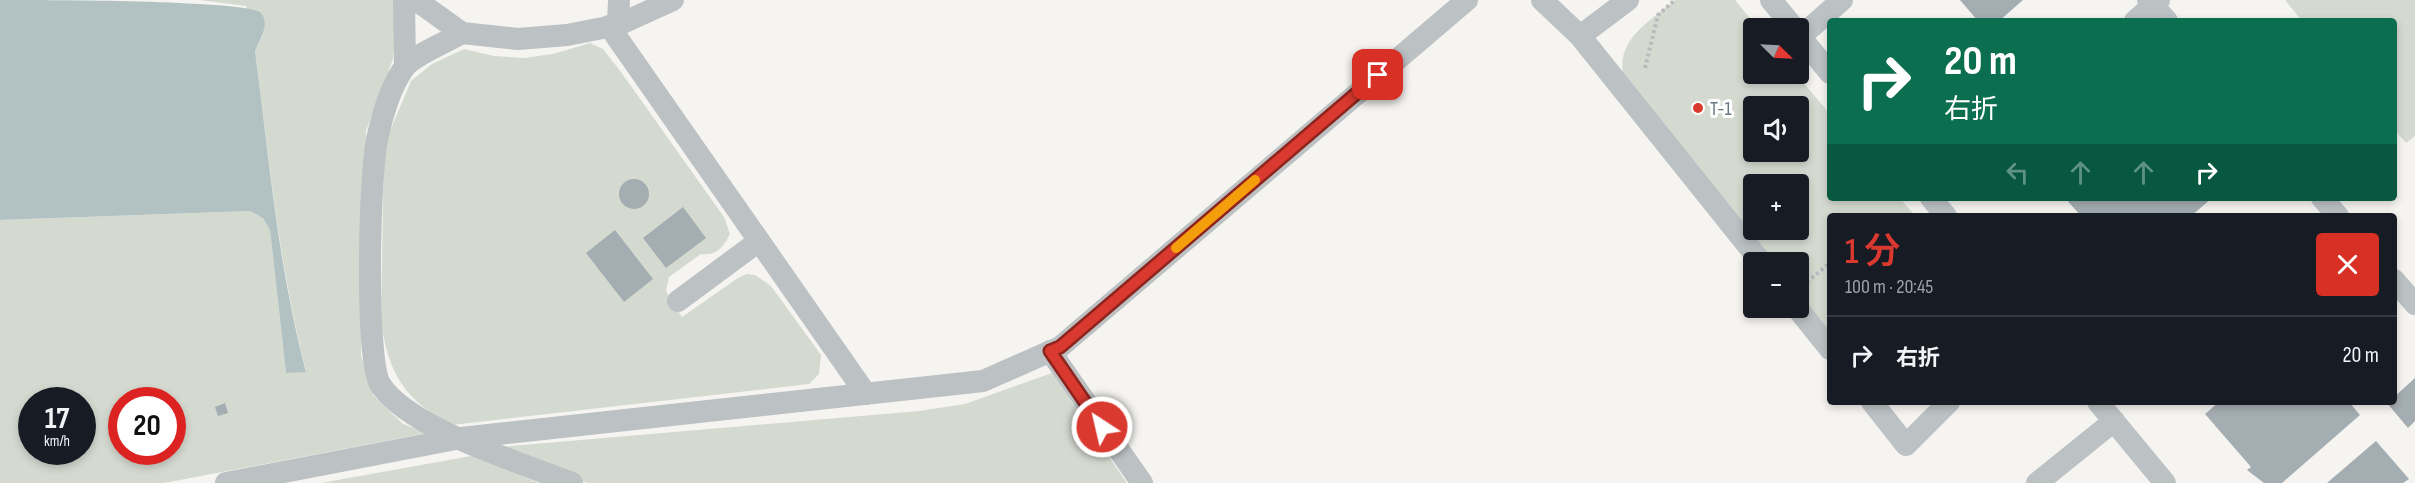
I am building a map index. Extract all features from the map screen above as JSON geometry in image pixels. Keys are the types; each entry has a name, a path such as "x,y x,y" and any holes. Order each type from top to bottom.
{"lane":[{"path":"404,0 405,65 394,85 377,137 371,211 372,356 380,383 403,408 461,438 572,483"},
{"path":"416,0 432,14 462,33 518,39 567,35 614,26 673,0"},
{"path":"619,0 614,26 759,241 866,394"},
{"path":"226,483 461,438 983,381 1060,347 1467,0"},
{"path":"1542,0 1580,36 1753,252"},
{"path":"1580,36 1628,0"},
{"path":"1771,0 1786,18"},
{"path":"1809,25 1842,0"},
{"path":"2140,18 2157,7"},
{"path":"405,65 462,33"},
{"path":"1809,47 1827,69"},
{"path":"1934,201 1944,213"},
{"path":"2325,201 2335,213"},
{"path":"678,300 759,241"},
{"path":"2397,283 2415,304"},
{"path":"1809,314 1827,344"},
{"path":"1050,351 1142,483"},
{"path":"1874,405 1906,445 1946,405"},
{"path":"2101,405 2165,483"},
{"path":"2037,483 2114,421"}],"path":[{"path":"1809,286 1827,266"}],"shaded area":[{"path":"0,0 179,3 244,8 260,12 265,26 255,51 270,171 288,292 306,372 286,373 270,230 263,218 250,211 0,220"},
{"path":"200,0 394,0 397,24 393,59 366,131 361,356 374,396 403,424 428,433 164,483 0,483 0,220 250,211 263,218 270,230 286,373 306,371 289,292 270,171 255,51 263,35 246,6"},
{"path":"1675,0 1735,0 1750,18 1743,18 1743,84 1804,84 1827,110 1827,201 1902,201 1912,213 1827,213 1827,334 1809,311 1809,252 1762,252 1753,240 1809,240 1809,174 1743,174 1743,227 1623,73 1625,50 1638,31"},
{"path":"2285,0 2415,0 2415,136 2406,143 2397,132 2397,18 2300,18"},
{"path":"590,43 603,49 621,72 724,217 730,234 719,250 711,254 701,254 669,277 666,291 682,317 738,278 747,274 755,275 771,286 821,355 819,374 809,384 452,425 422,406 410,395 394,370 384,339 381,320 384,145 411,81 432,64 464,49 494,56 524,58 553,54"},
{"path":"1052,373 1127,483 587,483 498,447 919,411 965,404"},
{"path":"471,456 539,483 321,483"}],"building":[{"path":"1960,0 2023,0 2002,18 1975,18"},
{"path":"634,179 640,180 648,188 648,200 640,208 634,209 628,208 620,200 619,194 620,188 628,180"},
{"path":"2068,201 2208,201 2194,213 2078,213"},
{"path":"683,207 706,238 666,268 643,238"},
{"path":"615,230 653,279 624,302 586,253"},
{"path":"2415,378 2415,421 2408,428 2389,405 2397,405 2397,394"},
{"path":"225,403 228,413 218,416 215,407"},
{"path":"2216,405 2352,405 2360,415 2282,483 2264,483 2247,470 2251,467 2205,414"},
{"path":"2376,441 2409,479 2403,483 2327,483"}],"slow traffic":[{"path":"1176,248 1255,180"}],"place":[{"name":"T-1","path":"1698,108"}],"route":[{"path":"1102,427 1050,351 1060,347 1378,75"}]}
